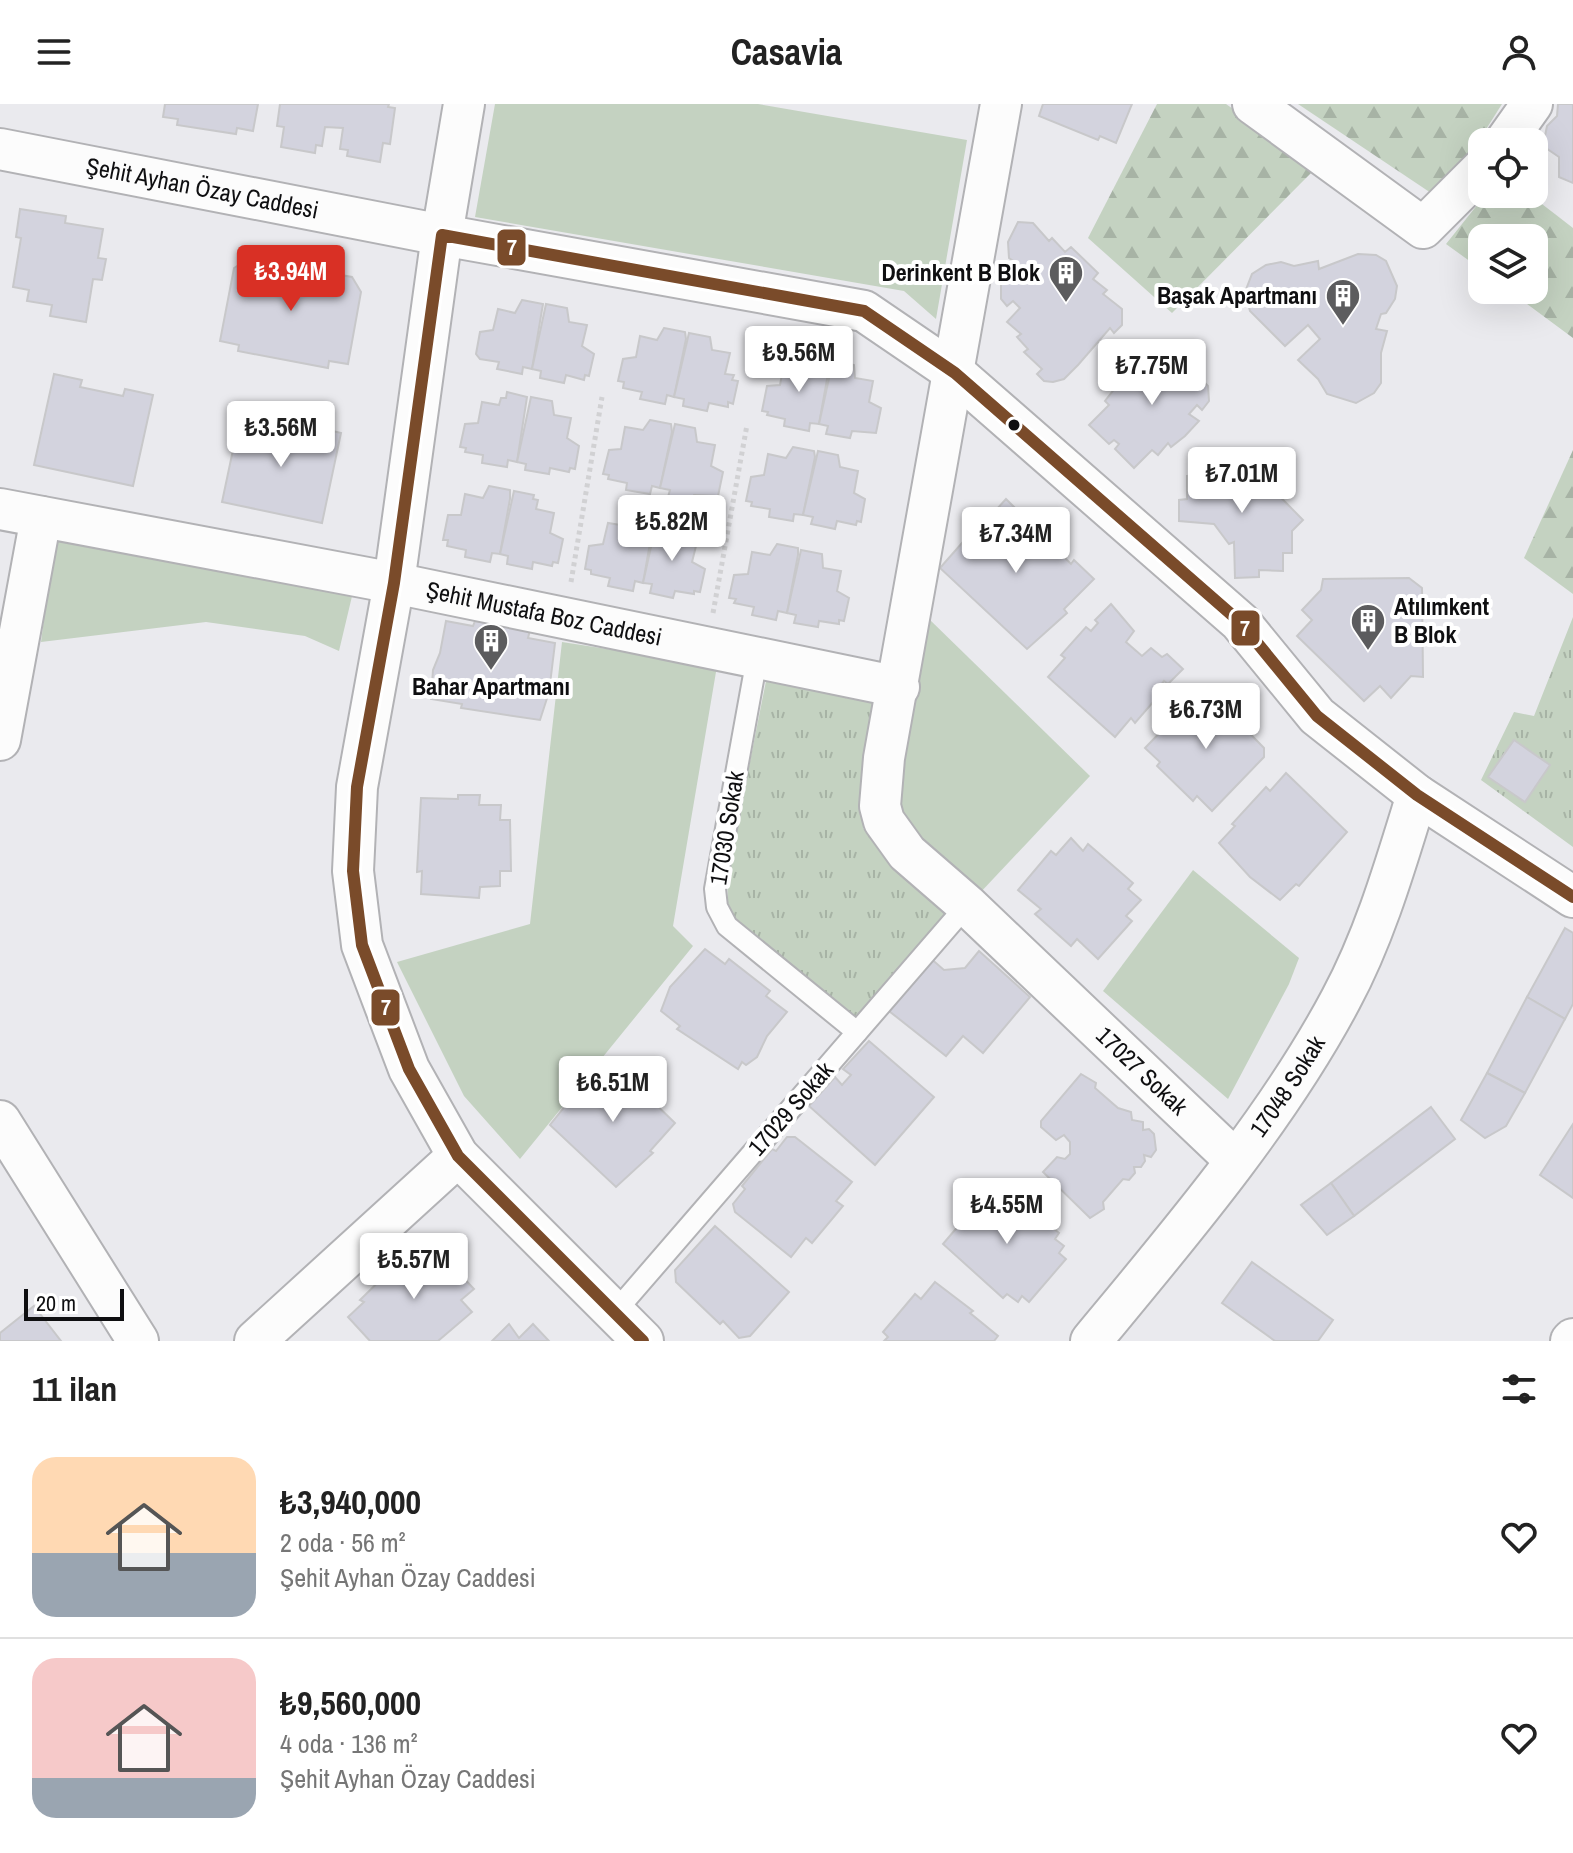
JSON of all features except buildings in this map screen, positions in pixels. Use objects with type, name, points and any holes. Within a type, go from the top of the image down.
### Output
[{"type":"street","points":[[464,104],[442,235],[394,583],[357,787],[353,871],[362,945],[381,1002],[409,1069],[458,1156],[643,1341]]},
{"type":"street","name":"17027 Sokak","points":[[1001,104],[880,786],[884,821],[907,853],[967,905],[1234,1159]]},
{"type":"street","points":[[1253,104],[1423,228],[1468,183]]},
{"type":"street","points":[[1515,128],[1532,104]]},
{"type":"street","name":"Şehit Ayhan Özay Caddesi","points":[[0,149],[442,235],[864,311],[955,373],[1240,622],[1317,716],[1417,795],[1573,897]]},
{"type":"street","name":"Şehit Mustafa Boz Caddesi","points":[[0,509],[394,583],[899,687]]},
{"type":"street","points":[[0,740],[41,517]]},
{"type":"street","name":"17048 Sokak","points":[[1097,1339],[1297,1076],[1342,997],[1394,867],[1417,795]]},
{"type":"street","points":[[0,1121],[138,1341]]},
{"type":"street","points":[[255,1341],[458,1156]]},
{"type":"lane","name":"17030 Sokak","points":[[757,658],[718,869],[717,907],[727,926],[857,1032]]},
{"type":"lane","name":"17029 Sokak","points":[[615,1312],[967,905]]},
{"type":"path","points":[[570,588],[602,397]]},
{"type":"path","points":[[713,614],[747,425]]},
{"type":"green space","points":[[495,104],[758,104],[967,140],[936,319],[904,291],[475,217]]},
{"type":"green space","points":[[1157,104],[1226,104],[1316,168],[1172,313],[1088,238]]},
{"type":"green space","points":[[1298,104],[1502,104],[1487,128],[1468,128],[1468,158],[1431,193]]},
{"type":"green space","points":[[1475,208],[1547,208],[1573,228],[1573,338],[1527,304],[1548,304],[1548,224],[1468,224],[1468,260],[1446,244]]},
{"type":"green space","points":[[1573,450],[1573,594],[1524,558]]},
{"type":"green space","points":[[55,533],[353,592],[339,651],[305,636],[206,622],[41,642]]},
{"type":"green space","points":[[1573,617],[1573,847],[1481,780],[1514,712],[1534,716]]},
{"type":"green space","points":[[928,618],[1090,776],[978,895],[919,840],[904,817],[895,786]]},
{"type":"green space","points":[[562,642],[717,666],[673,926],[693,946],[520,1159],[464,1096],[397,962],[530,924]]},
{"type":"green space","points":[[768,671],[878,699],[863,828],[951,914],[856,1018],[737,922],[728,903],[727,877]]},
{"type":"green space","points":[[1193,870],[1299,958],[1289,984],[1228,1099],[1103,991]]},
{"type":"transit line","name":"7","points":[[643,1341],[458,1156],[409,1069],[362,945],[353,871],[357,787],[394,583],[442,235],[864,311],[955,373],[1240,622],[1317,716],[1417,795],[1573,897]]},
{"type":"place","name":"Derinkent B Blok","points":[[1066,304]]},
{"type":"place","name":"Başak Apartmanı","points":[[1343,327]]},
{"type":"place","name":"Atılımkent B Blok","points":[[1368,652]]},
{"type":"place","name":"Bahar Apartmanı","points":[[491,672]]}]
